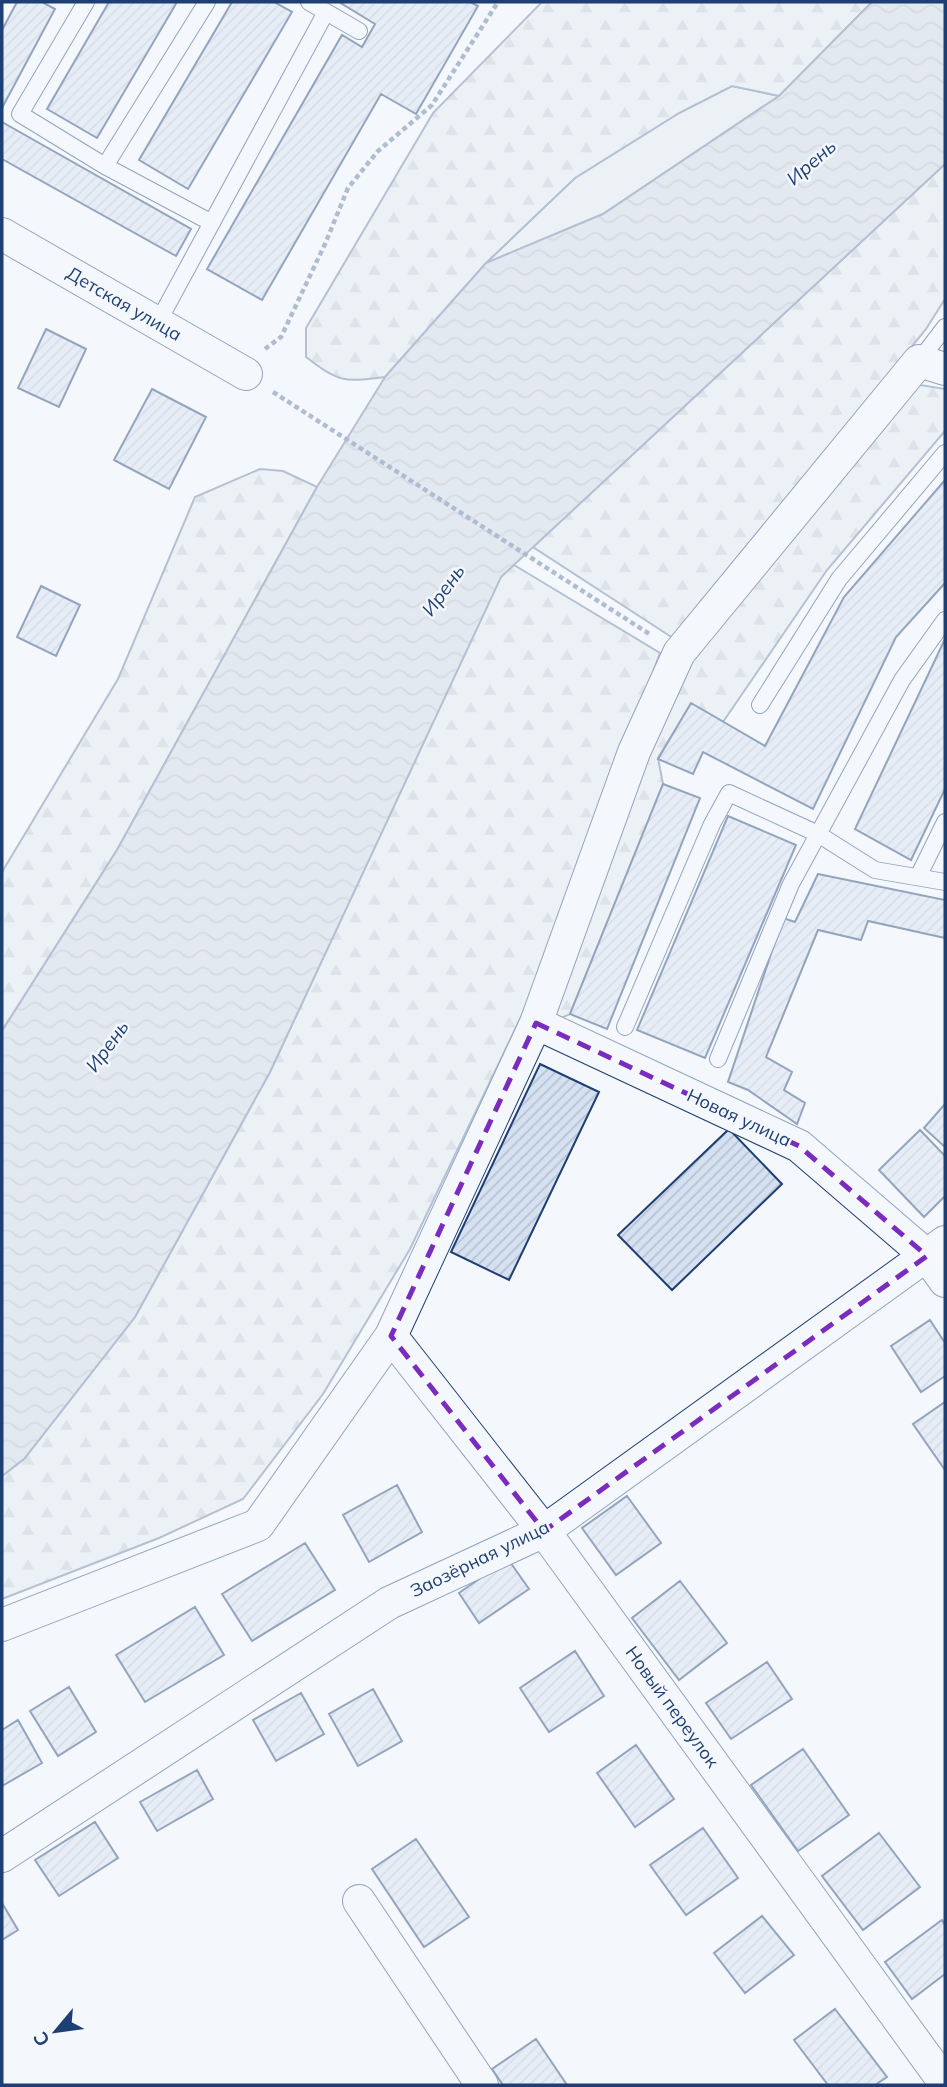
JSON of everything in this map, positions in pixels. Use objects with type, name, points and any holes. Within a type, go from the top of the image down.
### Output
[{"type":"street","name":"Детская улица","points":[[2,234],[240,372]]},
{"type":"street","points":[[2,1625],[258,1525],[391,1336],[536,1023],[634,751],[679,653],[932,365]]},
{"type":"street","name":"Новая улица","points":[[536,1023],[799,1146],[939,1260]]},
{"type":"street","name":"Заозёрная улица","points":[[2,1856],[389,1603],[544,1531],[939,1260]]},
{"type":"street","name":"Новый переулок","points":[[391,1336],[544,1531],[945,2083]]},
{"type":"street","points":[[359,1901],[482,2085]]},
{"type":"lane","points":[[86,2],[20,114],[106,166],[212,223]]},
{"type":"lane","points":[[106,166],[207,2]]},
{"type":"lane","points":[[309,2],[359,31]]},
{"type":"lane","points":[[157,324],[326,12]]},
{"type":"lane","points":[[932,365],[945,327]]},
{"type":"lane","points":[[760,705],[839,579],[945,453]]},
{"type":"lane","points":[[718,1059],[791,884],[902,680],[945,620]]},
{"type":"lane","points":[[625,1027],[712,824],[729,793],[818,834],[875,870],[945,882]]},
{"type":"lane","points":[[918,877],[945,822]]},
{"type":"path","points":[[498,2],[432,105],[378,151],[348,188],[281,338],[240,372],[679,653]]},
{"type":"highlighted area","points":[[536,1023],[799,1146],[927,1256],[544,1531],[391,1336]]},
{"type":"green space","points":[[542,2],[872,2],[779,96],[732,86],[679,113],[575,178],[486,263],[385,377],[351,380],[327,372],[306,357],[306,328],[433,113]]},
{"type":"green space","points":[[732,86],[779,96],[603,214],[486,263],[575,178],[679,113]]},
{"type":"green space","points":[[945,164],[945,299],[926,329],[676,640],[533,547]]},
{"type":"green space","points":[[908,383],[945,389],[945,431],[827,570],[723,722],[691,704],[658,758],[663,784],[570,1014],[559,1019],[549,1013],[687,653]]},
{"type":"green space","points":[[260,469],[283,471],[317,487],[117,850],[2,1031],[2,872],[118,679],[195,497]]},
{"type":"green space","points":[[514,565],[660,653],[541,975],[410,1249],[323,1394],[243,1499],[159,1538],[2,1599],[2,1476],[24,1459],[135,1317],[270,1072],[501,576]]},
{"type":"water","name":"Ирень","points":[[872,2],[945,2],[945,164],[501,577],[270,1072],[135,1317],[24,1459],[2,1476],[2,1031],[117,850],[317,487],[385,377],[486,263],[603,214],[779,96]]},
{"type":"building","points":[[17,2],[42,2],[55,9],[2,108],[2,30]]},
{"type":"building","points":[[109,2],[177,2],[97,138],[47,109]]},
{"type":"building","points":[[232,2],[274,2],[292,12],[188,189],[139,160]]},
{"type":"building","points":[[339,2],[470,2],[478,6],[416,114],[381,94],[262,300],[207,269],[342,35],[362,47],[375,24]]},
{"type":"building","points":[[2,122],[191,229],[176,256],[2,159]]},
{"type":"building","points":[[46,329],[86,349],[59,407],[18,388]]},
{"type":"building","points":[[152,389],[206,417],[169,489],[114,460]]},
{"type":"building","points":[[945,480],[945,583],[896,637],[813,809],[703,752],[693,774],[658,759],[691,703],[765,746],[844,597]]},
{"type":"building","points":[[41,586],[80,605],[56,656],[17,637]]},
{"type":"building","points":[[945,639],[945,789],[911,860],[855,829]]},
{"type":"building","points":[[663,784],[700,798],[607,1029],[570,1014]]},
{"type":"building","points":[[728,816],[796,845],[705,1058],[637,1030]]},
{"type":"building","points":[[818,874],[945,900],[945,938],[868,921],[861,940],[818,930],[766,1057],[792,1072],[784,1090],[805,1103],[797,1124],[748,1090],[728,1082],[783,918],[795,922]]},
{"type":"building","points":[[540,1064],[599,1092],[509,1280],[451,1252]]},
{"type":"building","points":[[945,1104],[945,1147],[924,1128]]},
{"type":"building","points":[[729,1129],[782,1184],[672,1290],[618,1235]]},
{"type":"building","points":[[920,1130],[945,1156],[945,1196],[924,1217],[879,1170]]},
{"type":"building","points":[[930,1320],[945,1343],[945,1376],[921,1392],[891,1346]]},
{"type":"building","points":[[945,1402],[945,1470],[913,1424]]},
{"type":"building","points":[[397,1485],[422,1532],[369,1562],[343,1515]]},
{"type":"building","points":[[627,1496],[661,1543],[616,1575],[582,1528]]},
{"type":"building","points":[[305,1543],[335,1590],[252,1641],[222,1594]]},
{"type":"building","points":[[508,1559],[529,1589],[479,1623],[459,1593]]},
{"type":"building","points":[[680,1581],[727,1643],[679,1680],[632,1618]]},
{"type":"building","points":[[195,1607],[224,1655],[145,1702],[116,1655]]},
{"type":"building","points":[[575,1651],[604,1696],[549,1732],[520,1688]]},
{"type":"building","points":[[767,1662],[792,1699],[731,1739],[706,1703]]},
{"type":"building","points":[[69,1687],[96,1732],[58,1756],[30,1711]]},
{"type":"building","points":[[373,1689],[402,1741],[358,1766],[329,1714]]},
{"type":"building","points":[[301,1693],[324,1734],[276,1761],[253,1720]]},
{"type":"building","points":[[18,1720],[42,1763],[2,1786],[2,1730]]},
{"type":"building","points":[[636,1745],[674,1799],[635,1827],[597,1773]]},
{"type":"building","points":[[803,1749],[849,1815],[798,1851],[751,1785]]},
{"type":"building","points":[[197,1770],[213,1799],[157,1831],[140,1802]]},
{"type":"building","points":[[95,1822],[118,1858],[59,1896],[35,1860]]},
{"type":"building","points":[[703,1828],[738,1878],[686,1915],[650,1865]]},
{"type":"building","points":[[879,1833],[920,1887],[863,1930],[822,1876]]},
{"type":"building","points":[[416,1839],[469,1917],[424,1947],[372,1869]]},
{"type":"building","points":[[2,1903],[18,1930],[2,1940]]},
{"type":"building","points":[[762,1916],[794,1955],[745,1993],[714,1953]]},
{"type":"building","points":[[942,1920],[945,1925],[945,1974],[912,1999],[885,1962]]},
{"type":"building","points":[[835,2009],[887,2077],[875,2085],[828,2085],[794,2040]]},
{"type":"building","points":[[536,2039],[567,2085],[503,2085],[492,2069]]}]
